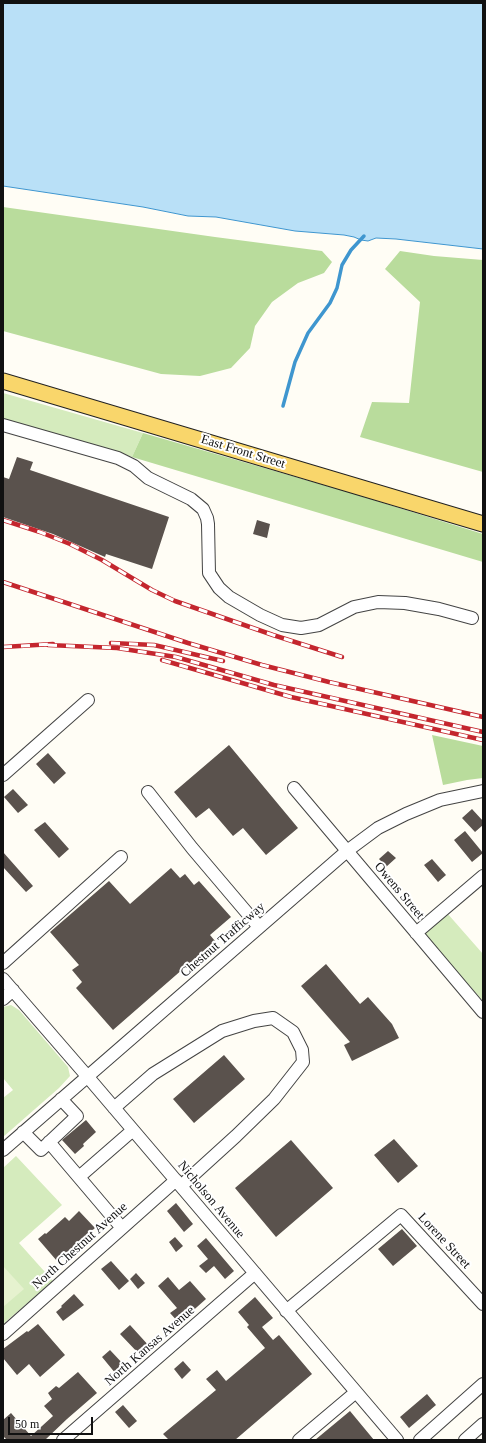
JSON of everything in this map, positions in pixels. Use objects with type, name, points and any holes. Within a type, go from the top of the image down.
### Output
[{"type":"main road","name":"East Front Street","points":[[3,381],[483,524]]},
{"type":"street","points":[[3,425],[118,458],[134,466],[148,478],[191,499],[202,509],[207,518],[209,573],[219,588],[229,597],[260,615],[282,625],[301,628],[319,625],[354,607],[378,602],[405,603],[439,609],[472,618]]},
{"type":"street","points":[[3,775],[88,700]]},
{"type":"street","name":"Owens Street","points":[[294,788],[483,1012]]},
{"type":"street","name":"Chestnut Trafficway","points":[[3,1150],[347,851],[378,828],[406,814],[440,800],[483,790]]},
{"type":"street","points":[[148,792],[192,848],[259,927]]},
{"type":"street","points":[[3,963],[121,857]]},
{"type":"street","points":[[416,933],[483,876]]},
{"type":"street","name":"Nicholson Avenue","points":[[3,979],[397,1440]]},
{"type":"street","points":[[3,999],[13,990]]},
{"type":"street","name":"North Chestnut Avenue","points":[[3,1334],[122,1228],[236,1136],[274,1099],[303,1062],[302,1050],[293,1032],[273,1018],[254,1021],[222,1031],[153,1074],[114,1108]]},
{"type":"street","points":[[23,1132],[41,1150],[77,1116],[61,1099]]},
{"type":"street","points":[[79,1177],[133,1130]]},
{"type":"street","points":[[49,1142],[122,1228]]},
{"type":"street","name":"Lorene Street","points":[[286,1311],[401,1215],[483,1304]]},
{"type":"street","name":"North Kansas Avenue","points":[[63,1440],[255,1274]]},
{"type":"street","points":[[420,1440],[483,1384]]},
{"type":"street","points":[[299,1440],[356,1392]]},
{"type":"street","points":[[465,1440],[483,1424]]},
{"type":"green space","points":[[3,207],[322,251],[332,262],[324,273],[298,283],[272,302],[255,326],[250,348],[231,368],[200,376],[161,374],[3,331]]},
{"type":"green space","points":[[400,251],[434,256],[483,260],[483,472],[360,437],[372,402],[409,403],[420,302],[385,269]]},
{"type":"green space","points":[[3,393],[143,433],[132,457],[3,419]]},
{"type":"green space","points":[[143,433],[351,493],[483,534],[483,562],[132,457]]},
{"type":"green space","points":[[432,735],[483,746],[483,778],[443,785]]},
{"type":"green space","points":[[447,913],[483,954],[483,1001],[423,934]]},
{"type":"green space","points":[[11,1005],[19,1010],[68,1067],[70,1076],[59,1088],[3,1137],[3,1098],[13,1090],[3,1078],[3,1007]]},
{"type":"green space","points":[[16,1156],[62,1205],[19,1243],[53,1281],[3,1324],[3,1168]]},
{"type":"green space","points":[[3,1266],[24,1289],[3,1307]]},
{"type":"water","points":[[3,3],[483,3],[483,249],[396,239],[376,238],[368,241],[344,235],[295,231],[216,217],[188,216],[143,207],[3,186]]},
{"type":"building","points":[[17,457],[33,462],[30,470],[169,517],[152,569],[106,554],[105,557],[53,534],[3,517],[3,477],[9,479]]},
{"type":"building","points":[[257,520],[270,524],[267,538],[253,534]]},
{"type":"building","points":[[229,745],[298,828],[266,855],[243,828],[233,836],[209,808],[196,818],[174,792]]},
{"type":"building","points":[[48,753],[66,773],[54,784],[36,764]]},
{"type":"building","points":[[13,789],[28,805],[18,813],[4,797]]},
{"type":"building","points":[[472,809],[483,821],[483,825],[475,832],[462,818]]},
{"type":"building","points":[[45,822],[69,849],[59,858],[34,830]]},
{"type":"building","points":[[465,831],[483,853],[472,862],[454,840]]},
{"type":"building","points":[[388,851],[396,858],[386,867],[379,859]]},
{"type":"building","points":[[3,852],[33,886],[26,892],[3,867]]},
{"type":"building","points":[[432,859],[446,875],[438,882],[424,865]]},
{"type":"building","points":[[171,868],[180,878],[185,874],[194,885],[199,881],[231,917],[210,935],[215,941],[113,1030],[76,988],[82,982],[72,970],[79,965],[50,932],[109,881],[130,904]]},
{"type":"building","points":[[326,964],[360,1004],[368,997],[392,1024],[399,1038],[352,1061],[344,1045],[350,1042],[301,986]]},
{"type":"building","points":[[224,1055],[245,1079],[194,1123],[173,1099]]},
{"type":"building","points":[[86,1120],[96,1132],[75,1154],[62,1140]]},
{"type":"building","points":[[394,1139],[418,1166],[398,1183],[374,1155]]},
{"type":"building","points":[[291,1140],[333,1188],[276,1237],[235,1188]]},
{"type":"building","points":[[176,1203],[193,1224],[184,1232],[167,1211]]},
{"type":"building","points":[[79,1211],[95,1228],[57,1261],[38,1239],[65,1217],[69,1221]]},
{"type":"building","points":[[402,1229],[417,1246],[393,1266],[378,1249]]},
{"type":"building","points":[[175,1237],[183,1246],[176,1252],[169,1242]]},
{"type":"building","points":[[206,1238],[234,1271],[225,1279],[214,1266],[206,1273],[199,1266],[208,1259],[197,1246]]},
{"type":"building","points":[[111,1261],[129,1281],[119,1290],[101,1269]]},
{"type":"building","points":[[136,1273],[145,1283],[138,1289],[130,1279]]},
{"type":"building","points":[[168,1277],[179,1290],[190,1281],[206,1299],[179,1323],[170,1313],[177,1308],[158,1286]]},
{"type":"building","points":[[74,1294],[84,1305],[63,1321],[56,1312]]},
{"type":"building","points":[[255,1297],[273,1318],[262,1327],[273,1340],[279,1335],[312,1374],[235,1440],[169,1440],[163,1434],[216,1390],[206,1379],[217,1370],[226,1381],[265,1348],[247,1327],[249,1325],[238,1312]]},
{"type":"building","points":[[38,1324],[65,1355],[40,1377],[29,1364],[17,1375],[3,1358],[3,1349]]},
{"type":"building","points":[[130,1325],[150,1347],[140,1355],[120,1334]]},
{"type":"building","points":[[110,1350],[125,1366],[116,1374],[102,1357]]},
{"type":"building","points":[[183,1361],[191,1370],[182,1379],[174,1369]]},
{"type":"building","points":[[78,1372],[97,1393],[45,1440],[7,1440],[3,1436],[3,1420],[11,1413],[31,1436],[53,1416],[44,1406],[52,1399],[48,1393],[56,1386],[59,1388]]},
{"type":"building","points":[[427,1394],[436,1405],[409,1428],[400,1417]]},
{"type":"building","points":[[123,1405],[137,1421],[129,1428],[115,1412]]},
{"type":"building","points":[[350,1411],[374,1440],[315,1440]]},
{"type":"waterway","points":[[283,406],[295,362],[308,333],[330,303],[337,288],[342,265],[351,250],[364,236]]},
{"type":"railway","points":[[3,520],[70,544],[102,560],[152,590],[175,601],[342,657]]},
{"type":"railway","points":[[3,582],[188,643],[262,665],[329,682],[483,717]]},
{"type":"railway","points":[[111,643],[154,645],[223,661]]},
{"type":"railway","points":[[3,647],[53,644]]},
{"type":"railway","points":[[48,645],[117,648],[176,657],[274,685],[483,732]]},
{"type":"railway","points":[[162,660],[291,697],[483,740]]}]
